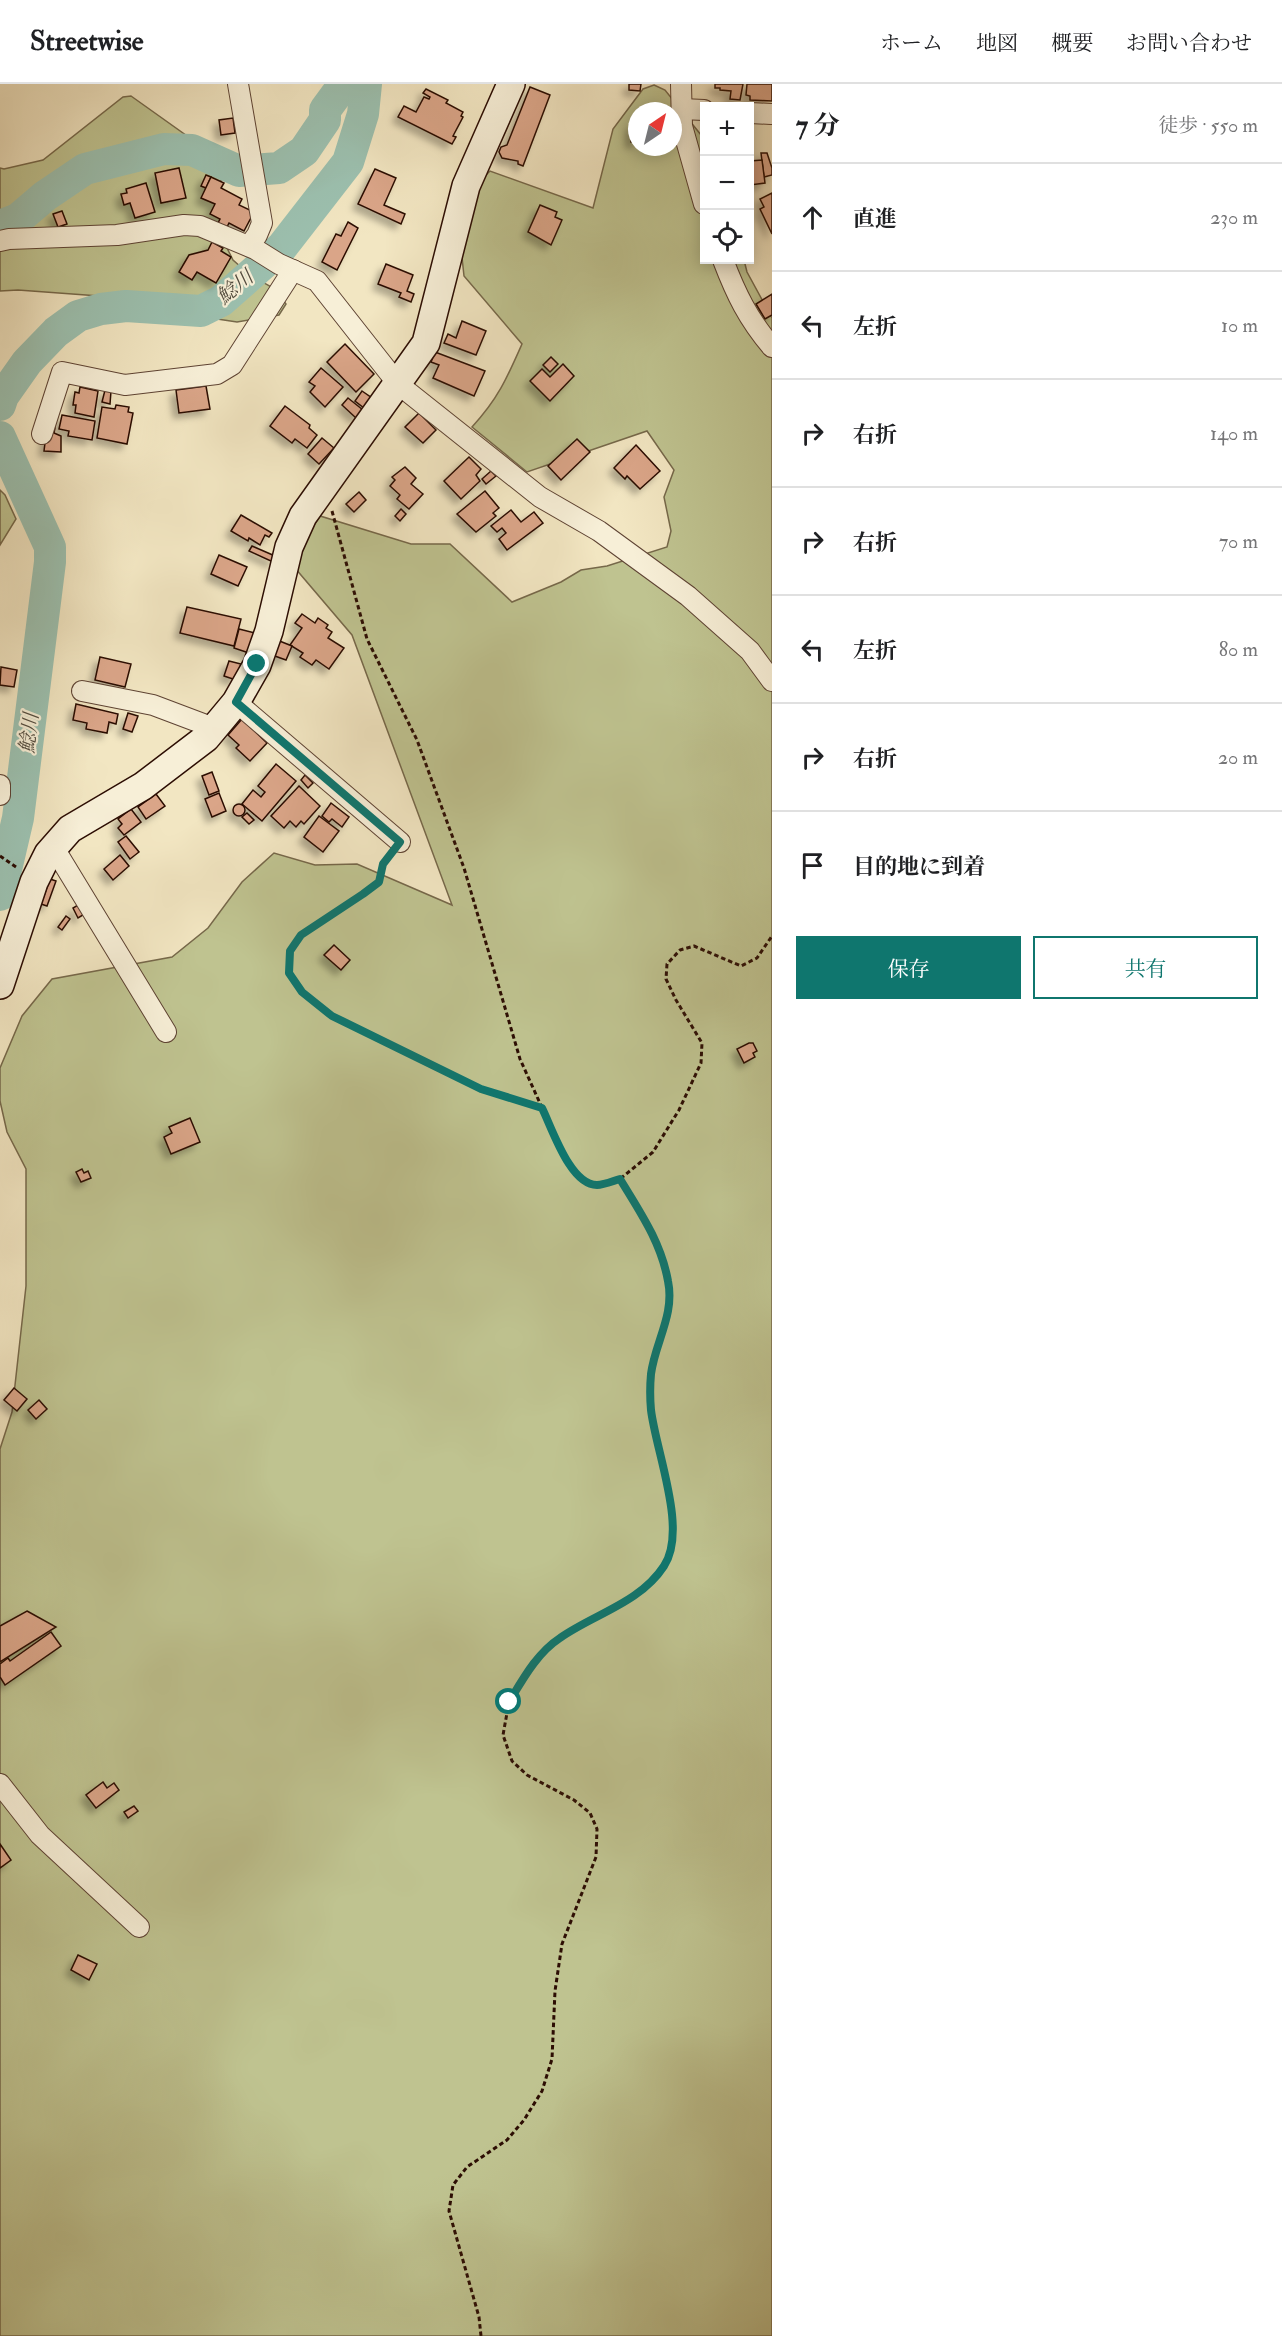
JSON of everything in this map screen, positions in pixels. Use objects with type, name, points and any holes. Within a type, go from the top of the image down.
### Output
[{"type":"street","points":[[238,84],[262,223],[252,247]]},
{"type":"street","points":[[0,985],[34,882],[54,848],[70,829],[143,786],[206,738],[236,702],[257,664],[269,631],[289,547],[303,516],[324,483],[399,384],[426,343],[466,186],[511,84]]},
{"type":"street","points":[[681,84],[682,102]]},
{"type":"street","points":[[682,109],[700,110]]},
{"type":"street","points":[[754,113],[772,114],[772,130]]},
{"type":"street","points":[[682,126],[700,187]]},
{"type":"street","points":[[0,241],[9,238],[117,236],[184,225],[200,226],[252,247],[286,267],[317,281],[399,384],[540,497],[598,531],[688,596],[750,651],[772,681]]},
{"type":"street","points":[[724,264],[735,292],[753,324],[772,347]]},
{"type":"street","points":[[42,434],[62,372],[125,385],[217,374],[232,364],[286,267]]},
{"type":"street","points":[[82,691],[153,705],[214,728]]},
{"type":"street","points":[[236,702],[400,842]]},
{"type":"street","points":[[0,785],[0,795]]},
{"type":"street","points":[[54,848],[165,1032]]},
{"type":"street","points":[[0,1784],[40,1834],[138,1927]]},
{"type":"path","points":[[324,483],[367,639],[421,750],[464,868],[520,1059],[567,1163],[582,1179],[596,1185],[620,1179],[652,1152],[679,1110],[701,1063],[702,1043],[666,979],[667,964],[680,950],[694,946],[741,966],[757,958],[772,936]]},
{"type":"path","points":[[400,842],[383,864],[379,882],[301,935],[290,951],[289,973],[302,992],[332,1016],[481,1089],[542,1108]]},
{"type":"path","points":[[0,856],[18,868]]},
{"type":"path","points":[[481,2336],[478,2317],[449,2211],[453,2185],[467,2167],[507,2140],[524,2120],[542,2091],[552,2059],[555,1991],[561,1944],[596,1857],[597,1829],[590,1813],[574,1800],[527,1775],[512,1761],[503,1735],[509,1702],[530,1667],[558,1638],[639,1593],[664,1566],[672,1548],[672,1512],[651,1401],[651,1373],[668,1316],[669,1282],[655,1237],[620,1179]]},
{"type":"green space","points":[[654,85],[665,90],[675,102],[633,102],[643,89]]},
{"type":"green space","points":[[131,96],[211,153],[221,176],[222,238],[233,260],[250,275],[275,289],[286,304],[279,315],[237,322],[164,311],[140,299],[18,290],[0,291],[0,168],[43,160],[123,97]]},
{"type":"green space","points":[[628,109],[628,156],[682,156],[682,111],[700,134],[700,264],[745,264],[772,318],[772,2336],[0,2336],[0,1449],[12,1412],[26,1286],[26,1169],[7,1132],[0,1101],[0,1068],[22,1016],[52,979],[172,957],[208,928],[242,882],[274,853],[315,865],[357,864],[452,905],[352,635],[295,568],[304,540],[320,516],[411,544],[450,544],[512,602],[561,582],[581,570],[607,566],[667,547],[671,531],[664,497],[674,470],[647,431],[527,472],[472,427],[501,388],[522,344],[464,276],[461,248],[476,185],[490,171],[593,208],[613,129]]},
{"type":"green space","points":[[0,490],[5,495],[16,519],[0,545]]},
{"type":"building","points":[[629,84],[641,84],[640,91],[629,90]]},
{"type":"building","points":[[715,84],[743,84],[740,100],[730,99],[731,91],[715,88]]},
{"type":"building","points":[[747,84],[772,84],[772,101],[750,100],[750,96],[746,95]]},
{"type":"building","points":[[530,87],[550,95],[523,166],[518,164],[518,161],[502,158],[499,152],[501,147],[507,145]]},
{"type":"building","points":[[426,89],[448,100],[446,103],[463,112],[452,144],[398,117],[404,106],[416,112],[424,97],[429,99],[430,97],[423,93]]},
{"type":"building","points":[[233,118],[235,133],[221,135],[219,120]]},
{"type":"building","points":[[761,153],[767,153],[772,175],[764,177]]},
{"type":"building","points":[[762,160],[765,183],[754,184],[754,161]]},
{"type":"building","points":[[179,168],[186,198],[161,203],[155,173]]},
{"type":"building","points":[[375,169],[396,178],[384,205],[405,214],[401,224],[358,204]]},
{"type":"building","points":[[206,175],[211,177],[206,188],[201,186]]},
{"type":"building","points":[[211,177],[224,183],[221,188],[242,199],[239,205],[254,212],[244,231],[229,223],[227,227],[218,223],[220,219],[210,214],[215,204],[201,198]]},
{"type":"building","points":[[146,183],[155,212],[135,218],[130,203],[124,205],[121,194],[127,193],[126,189]]},
{"type":"building","points":[[772,193],[772,234],[760,209],[764,207],[760,199]]},
{"type":"building","points":[[540,205],[557,212],[555,217],[562,220],[551,245],[528,232]]},
{"type":"building","points":[[62,211],[67,224],[58,227],[53,214]]},
{"type":"building","points":[[348,222],[358,228],[337,270],[322,262],[336,234],[341,236]]},
{"type":"building","points":[[212,242],[223,248],[221,251],[231,257],[216,283],[197,272],[192,280],[179,272],[189,255],[208,250]]},
{"type":"building","points":[[386,264],[413,275],[407,291],[414,294],[411,302],[399,297],[401,293],[378,284]]},
{"type":"building","points":[[772,294],[772,315],[765,319],[756,304]]},
{"type":"building","points":[[462,321],[486,331],[476,355],[444,343],[448,334],[456,338]]},
{"type":"building","points":[[345,344],[374,374],[356,392],[327,362]]},
{"type":"building","points":[[435,352],[485,371],[474,396],[433,378],[439,365],[431,362]]},
{"type":"building","points":[[551,357],[558,364],[550,372],[543,365]]},
{"type":"building","points":[[563,364],[574,376],[550,401],[530,381],[542,369],[550,377]]},
{"type":"building","points":[[321,368],[343,387],[325,407],[310,392],[315,386],[309,382]]},
{"type":"building","points":[[206,386],[210,409],[179,413],[176,390]]},
{"type":"building","points":[[80,387],[98,391],[94,417],[75,413],[76,405],[73,405],[75,392],[79,393]]},
{"type":"building","points":[[105,390],[111,391],[110,404],[102,402]]},
{"type":"building","points":[[362,391],[372,398],[364,408],[355,401]]},
{"type":"building","points":[[348,398],[363,410],[356,418],[342,405]]},
{"type":"building","points":[[116,405],[129,407],[128,412],[133,413],[127,444],[97,438],[102,407],[115,409]]},
{"type":"building","points":[[285,406],[310,425],[309,428],[317,435],[307,448],[295,439],[292,443],[270,426]]},
{"type":"building","points":[[419,413],[436,430],[423,443],[405,427]]},
{"type":"building","points":[[62,415],[95,421],[92,440],[68,436],[69,431],[59,429]]},
{"type":"building","points":[[47,427],[55,428],[54,433],[61,436],[61,452],[44,451]]},
{"type":"building","points":[[322,438],[334,448],[319,464],[308,454]]},
{"type":"building","points":[[577,439],[590,452],[561,480],[548,466]]},
{"type":"building","points":[[636,445],[660,471],[640,489],[627,476],[625,479],[614,468]]},
{"type":"building","points":[[469,457],[481,469],[476,475],[480,481],[461,499],[444,481]]},
{"type":"building","points":[[405,467],[416,478],[411,484],[423,494],[409,509],[397,499],[400,495],[390,486],[395,480],[392,477]]},
{"type":"building","points":[[491,471],[496,476],[486,484],[482,479]]},
{"type":"building","points":[[485,491],[499,508],[493,513],[496,516],[476,532],[457,514]]},
{"type":"building","points":[[359,492],[366,500],[354,512],[346,504]]},
{"type":"building","points":[[401,509],[406,514],[400,521],[395,516]]},
{"type":"building","points":[[511,510],[521,522],[534,512],[543,523],[507,550],[499,539],[506,533],[502,528],[497,532],[491,526]]},
{"type":"building","points":[[241,515],[272,533],[269,537],[265,535],[260,545],[249,538],[248,541],[231,531]]},
{"type":"building","points":[[252,546],[275,556],[273,562],[249,551]]},
{"type":"building","points":[[219,555],[247,567],[238,586],[211,574]]},
{"type":"building","points":[[187,607],[241,619],[234,646],[180,633]]},
{"type":"building","points":[[302,614],[315,623],[318,618],[328,625],[326,628],[332,632],[328,638],[344,648],[329,669],[316,660],[312,665],[300,657],[303,653],[290,645],[302,628],[295,623]]},
{"type":"building","points":[[239,629],[255,633],[249,653],[234,648]]},
{"type":"building","points":[[277,640],[292,646],[286,660],[272,655]]},
{"type":"building","points":[[100,657],[131,664],[125,687],[95,680]]},
{"type":"building","points":[[229,661],[241,664],[236,680],[224,676]]},
{"type":"building","points":[[1,667],[17,670],[14,687],[0,685]]},
{"type":"building","points":[[76,704],[118,714],[116,724],[109,722],[107,733],[86,729],[87,723],[73,720]]},
{"type":"building","points":[[128,713],[138,716],[132,732],[123,729]]},
{"type":"building","points":[[242,719],[267,743],[250,761],[236,748],[239,745],[228,735]]},
{"type":"building","points":[[276,764],[296,781],[262,821],[242,804],[253,790],[261,797],[265,792],[258,786]]},
{"type":"building","points":[[212,772],[219,791],[209,795],[202,776]]},
{"type":"building","points":[[305,775],[313,783],[308,788],[301,780]]},
{"type":"building","points":[[299,786],[320,806],[304,824],[301,821],[296,827],[290,821],[284,828],[271,816]]},
{"type":"building","points":[[219,793],[226,811],[212,817],[205,799]]},
{"type":"building","points":[[156,794],[165,806],[146,819],[138,807]]},
{"type":"building","points":[[331,803],[349,817],[342,827],[332,819],[329,822],[322,816]]},
{"type":"building","points":[[241,804],[244,805],[244,815],[237,816],[234,815],[233,808],[234,805]]},
{"type":"building","points":[[131,809],[141,822],[124,835],[118,828],[122,824],[118,819]]},
{"type":"building","points":[[247,813],[254,820],[249,824],[242,817]]},
{"type":"building","points":[[319,816],[339,831],[323,852],[304,837]]},
{"type":"building","points":[[126,836],[139,852],[130,859],[118,842]]},
{"type":"building","points":[[120,855],[129,866],[113,880],[104,869]]},
{"type":"building","points":[[50,879],[56,881],[47,906],[41,904]]},
{"type":"building","points":[[78,905],[83,915],[78,918],[73,908]]},
{"type":"building","points":[[66,916],[70,919],[62,930],[58,927]]},
{"type":"building","points":[[334,945],[350,960],[341,970],[324,955]]},
{"type":"building","points":[[753,1043],[757,1051],[753,1053],[755,1057],[744,1063],[737,1049]]},
{"type":"building","points":[[190,1118],[200,1142],[171,1154],[164,1137],[172,1133],[169,1127]]},
{"type":"building","points":[[82,1169],[84,1173],[88,1171],[91,1178],[81,1182],[76,1172]]},
{"type":"building","points":[[14,1388],[27,1399],[17,1411],[4,1400]]},
{"type":"building","points":[[39,1400],[47,1409],[36,1419],[28,1410]]},
{"type":"building","points":[[27,1611],[56,1627],[0,1662],[0,1626]]},
{"type":"building","points":[[51,1632],[61,1646],[5,1685],[0,1677],[0,1664],[8,1658],[10,1661]]},
{"type":"building","points":[[103,1782],[107,1788],[114,1783],[119,1790],[96,1808],[86,1795]]},
{"type":"building","points":[[134,1806],[138,1811],[128,1818],[124,1812]]},
{"type":"building","points":[[0,1844],[11,1860],[0,1868]]},
{"type":"building","points":[[78,1955],[97,1964],[89,1980],[71,1970]]},
{"type":"waterway","points":[[0,226],[18,219],[45,196],[85,169],[164,149],[192,150],[239,171],[279,168],[304,151],[325,120],[325,110],[344,84]]},
{"type":"waterway","name":"鯰川","points":[[0,405],[3,396],[27,362],[56,332],[78,316],[101,309],[126,306],[201,311],[221,301],[282,247],[348,162],[363,114],[366,84]]},
{"type":"waterway","name":"鯰川","points":[[0,437],[50,547],[18,818],[0,895]]},
{"type":"route","points":[[257,664],[236,702],[400,842],[383,864],[379,882],[301,935],[290,951],[289,973],[302,992],[332,1016],[481,1089],[542,1108],[567,1163],[582,1179],[596,1185],[620,1179],[655,1237],[669,1282],[668,1316],[651,1373],[651,1410],[672,1512],[672,1548],[664,1566],[639,1593],[558,1638],[530,1667],[509,1702]]}]
